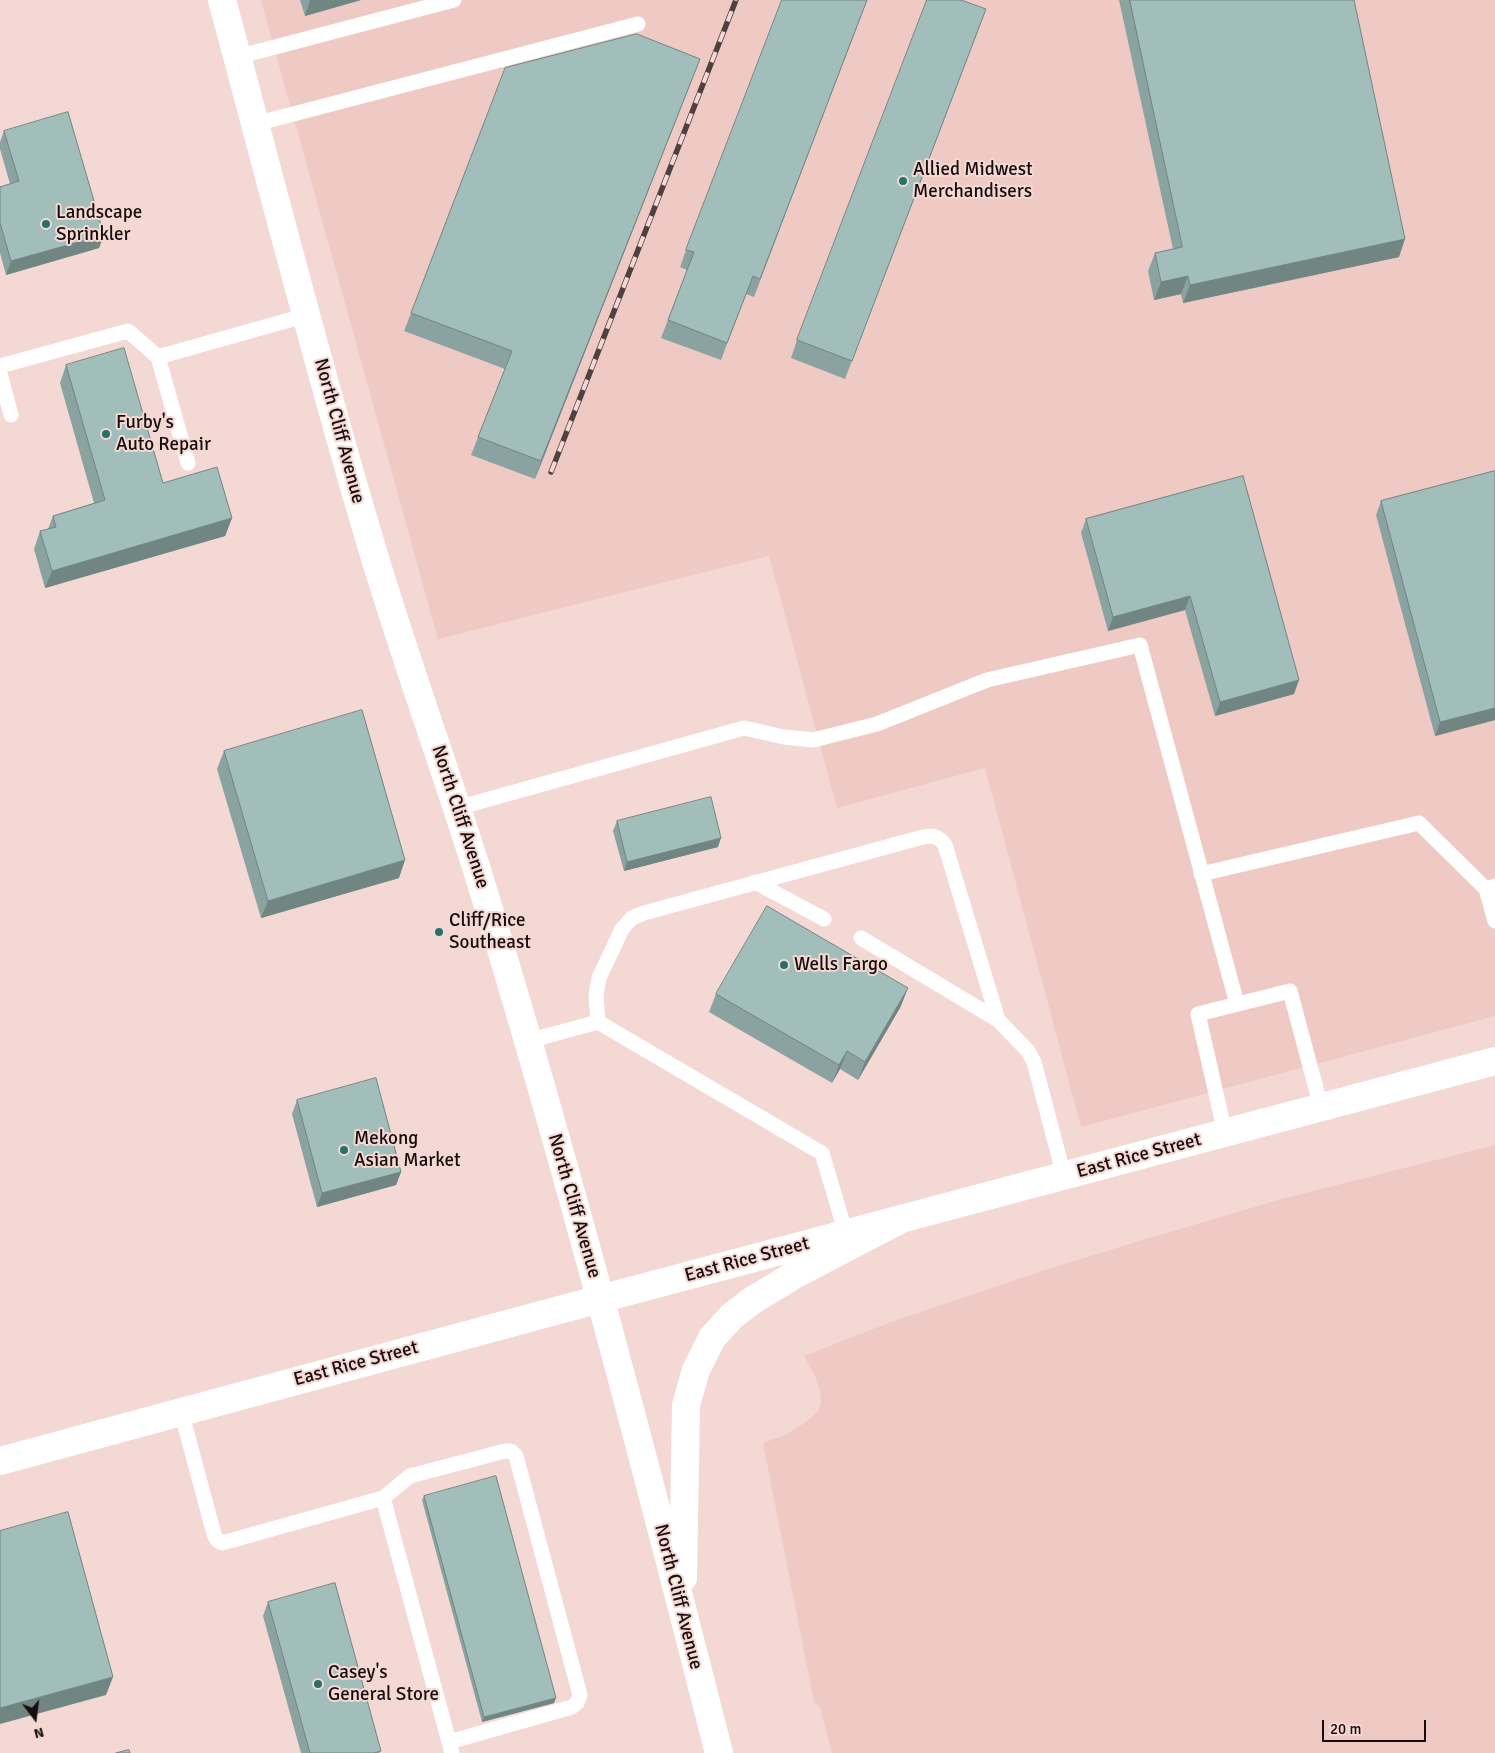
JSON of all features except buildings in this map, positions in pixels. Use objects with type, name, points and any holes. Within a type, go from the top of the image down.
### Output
[{"type":"main road","name":"North Cliff Avenue","points":[[222,0],[364,522],[457,808],[528,1041],[600,1299],[719,1753]]},
{"type":"main road","name":"East Rice Street","points":[[0,1461],[600,1299],[1495,1062]]},
{"type":"main road","points":[[682,1610],[686,1405],[696,1370],[712,1338],[732,1316],[753,1300],[796,1274],[901,1219]]},
{"type":"lane","points":[[237,57],[454,0]]},
{"type":"lane","points":[[255,124],[638,24]]},
{"type":"lane","points":[[158,357],[307,315]]},
{"type":"lane","points":[[0,366],[128,331],[158,357],[188,463]]},
{"type":"lane","points":[[0,374],[11,415]]},
{"type":"lane","points":[[457,808],[744,728],[784,737],[813,740],[877,724],[986,680],[1140,645],[1238,1004]]},
{"type":"lane","points":[[1201,874],[1419,823],[1491,888],[1495,921]]},
{"type":"lane","points":[[598,1022],[596,995],[599,978],[622,929],[632,918],[755,882],[931,835],[940,838],[946,844],[998,1020]]},
{"type":"lane","points":[[755,882],[824,919]]},
{"type":"lane","points":[[861,938],[998,1020],[1028,1051],[1034,1062],[1064,1176]]},
{"type":"lane","points":[[1226,1133],[1198,1014],[1290,991],[1321,1108]]},
{"type":"lane","points":[[528,1041],[598,1022],[822,1153],[846,1234]]},
{"type":"lane","points":[[181,1411],[214,1534],[217,1540],[222,1543],[384,1498],[410,1476],[505,1450],[511,1451],[516,1456],[580,1695],[578,1703],[572,1707],[451,1747],[384,1498]]},
{"type":"shaded area","name":"Allied Midwest Merchandisers","points":[[261,0],[1495,0],[1495,1016],[1081,1127],[985,768],[837,808],[769,556],[438,639]]},
{"type":"shaded area","points":[[1495,1145],[1495,1753],[832,1753],[820,1707],[814,1702],[763,1443],[787,1434],[806,1422],[819,1410],[821,1403],[820,1391],[815,1376],[804,1356],[891,1322],[1042,1271],[1149,1238],[1282,1199]]},
{"type":"railway","points":[[551,472],[736,0]]},
{"type":"place","name":"Allied Midwest Merchandisers","points":[[903,181]]},
{"type":"place","name":"Landscape Sprinkler","points":[[46,224]]},
{"type":"place","name":"Furby's Auto Repair","points":[[106,434]]},
{"type":"place","name":"Cliff/Rice Southeast","points":[[439,932]]},
{"type":"place","name":"Wells Fargo","points":[[784,965]]},
{"type":"place","name":"Mekong Asian Market","points":[[344,1150]]},
{"type":"place","name":"Casey's General Store","points":[[318,1684]]}]
